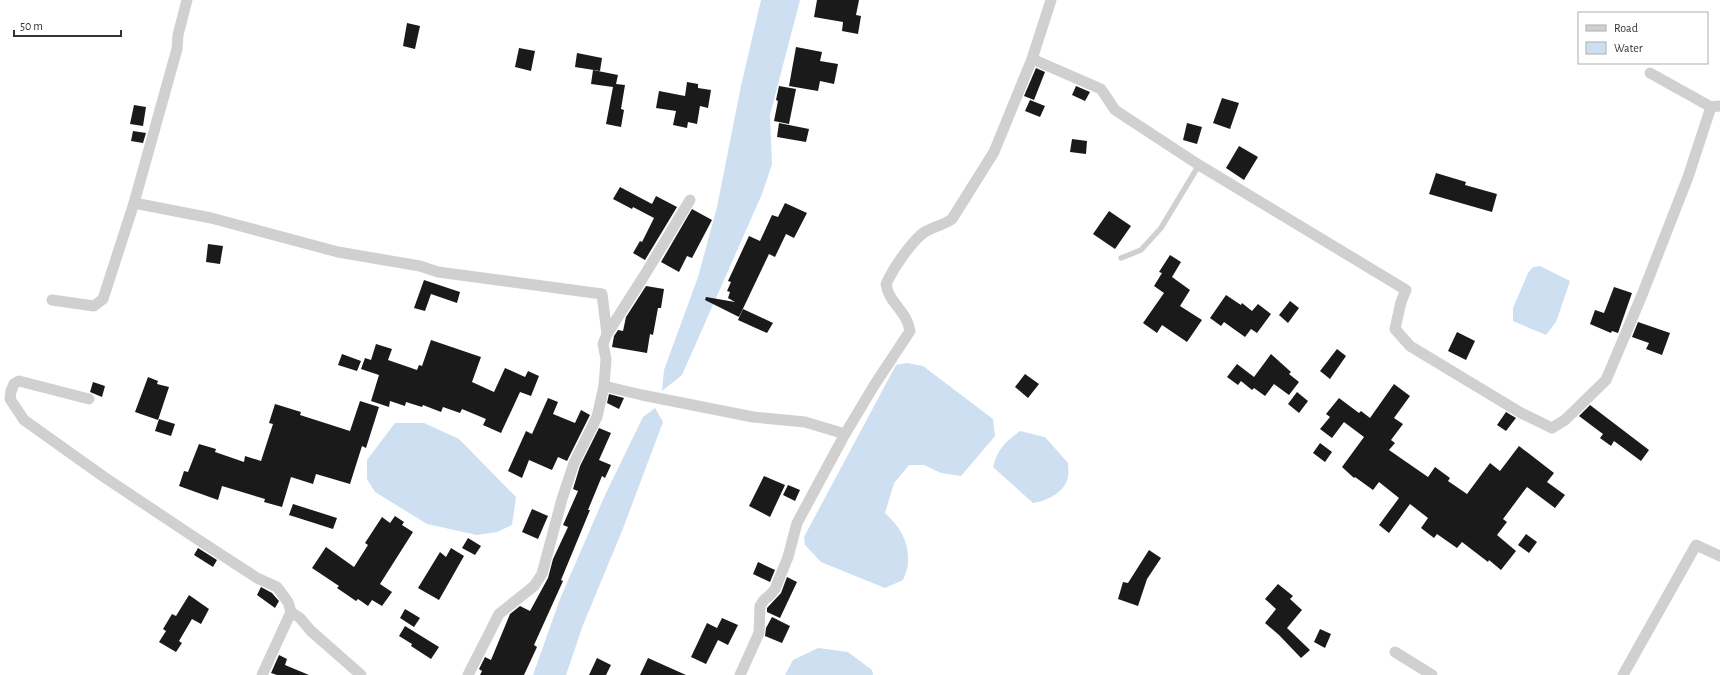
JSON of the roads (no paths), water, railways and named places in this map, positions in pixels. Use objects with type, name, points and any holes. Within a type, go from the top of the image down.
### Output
[{"type":"street","points":[[52,300],[94,306],[103,299],[134,203],[178,49],[178,35],[187,0]]},
{"type":"street","points":[[740,675],[759,633],[760,606],[764,600],[770,596],[775,588],[788,557],[797,523],[845,434],[875,384],[910,331],[908,321],[887,293],[886,284],[897,264],[922,233],[944,225],[952,219],[994,152],[1032,59],[1052,0]]},
{"type":"street","points":[[1032,59],[1101,89],[1116,110],[1199,165],[1406,290],[1400,302],[1396,329],[1410,346],[1521,413],[1552,428],[1565,420],[1606,380],[1642,294],[1716,106],[1650,73]]},
{"type":"street","points":[[468,675],[499,614],[534,586],[542,574],[562,499],[574,463],[597,417],[604,386],[606,359],[603,344],[607,334],[690,200]]},
{"type":"street","points":[[134,203],[211,218],[338,252],[420,266],[438,272],[602,294],[607,334]]},
{"type":"street","points":[[90,398],[19,381],[14,384],[10,399],[24,420],[104,477],[257,578],[277,586],[288,602],[292,612],[300,618],[311,631],[361,675]]},
{"type":"street","points":[[604,386],[753,416],[805,422],[845,434]]},
{"type":"street","points":[[1623,675],[1696,545],[1720,556]]},
{"type":"street","points":[[262,675],[292,612]]},
{"type":"street","points":[[1395,652],[1432,675]]},
{"type":"lane","points":[[1121,258],[1141,250],[1161,228],[1199,165]]},
{"type":"water","points":[[761,0],[800,0],[770,115],[772,164],[762,194],[682,375],[662,391],[664,370],[698,277],[717,207],[741,86]]},
{"type":"water","points":[[1540,266],[1570,281],[1556,322],[1546,335],[1513,321],[1513,308],[1528,273],[1533,267]]},
{"type":"water","points":[[907,363],[923,366],[993,419],[995,436],[961,476],[941,473],[924,465],[909,465],[894,483],[885,513],[899,529],[905,541],[908,554],[908,564],[903,580],[885,588],[821,562],[805,545],[804,537],[896,365]]},
{"type":"water","points":[[655,408],[663,422],[622,531],[583,625],[566,675],[533,675],[560,599],[606,493],[643,417]]},
{"type":"water","points":[[395,423],[424,423],[459,439],[516,497],[512,525],[497,532],[477,535],[427,524],[375,492],[367,479],[367,460]]},
{"type":"water","points":[[1020,431],[1045,437],[1068,463],[1068,474],[1064,487],[1050,498],[1033,503],[993,467],[997,455],[1003,446]]},
{"type":"water","points":[[818,648],[848,652],[872,670],[873,675],[785,675],[793,660]]}]
